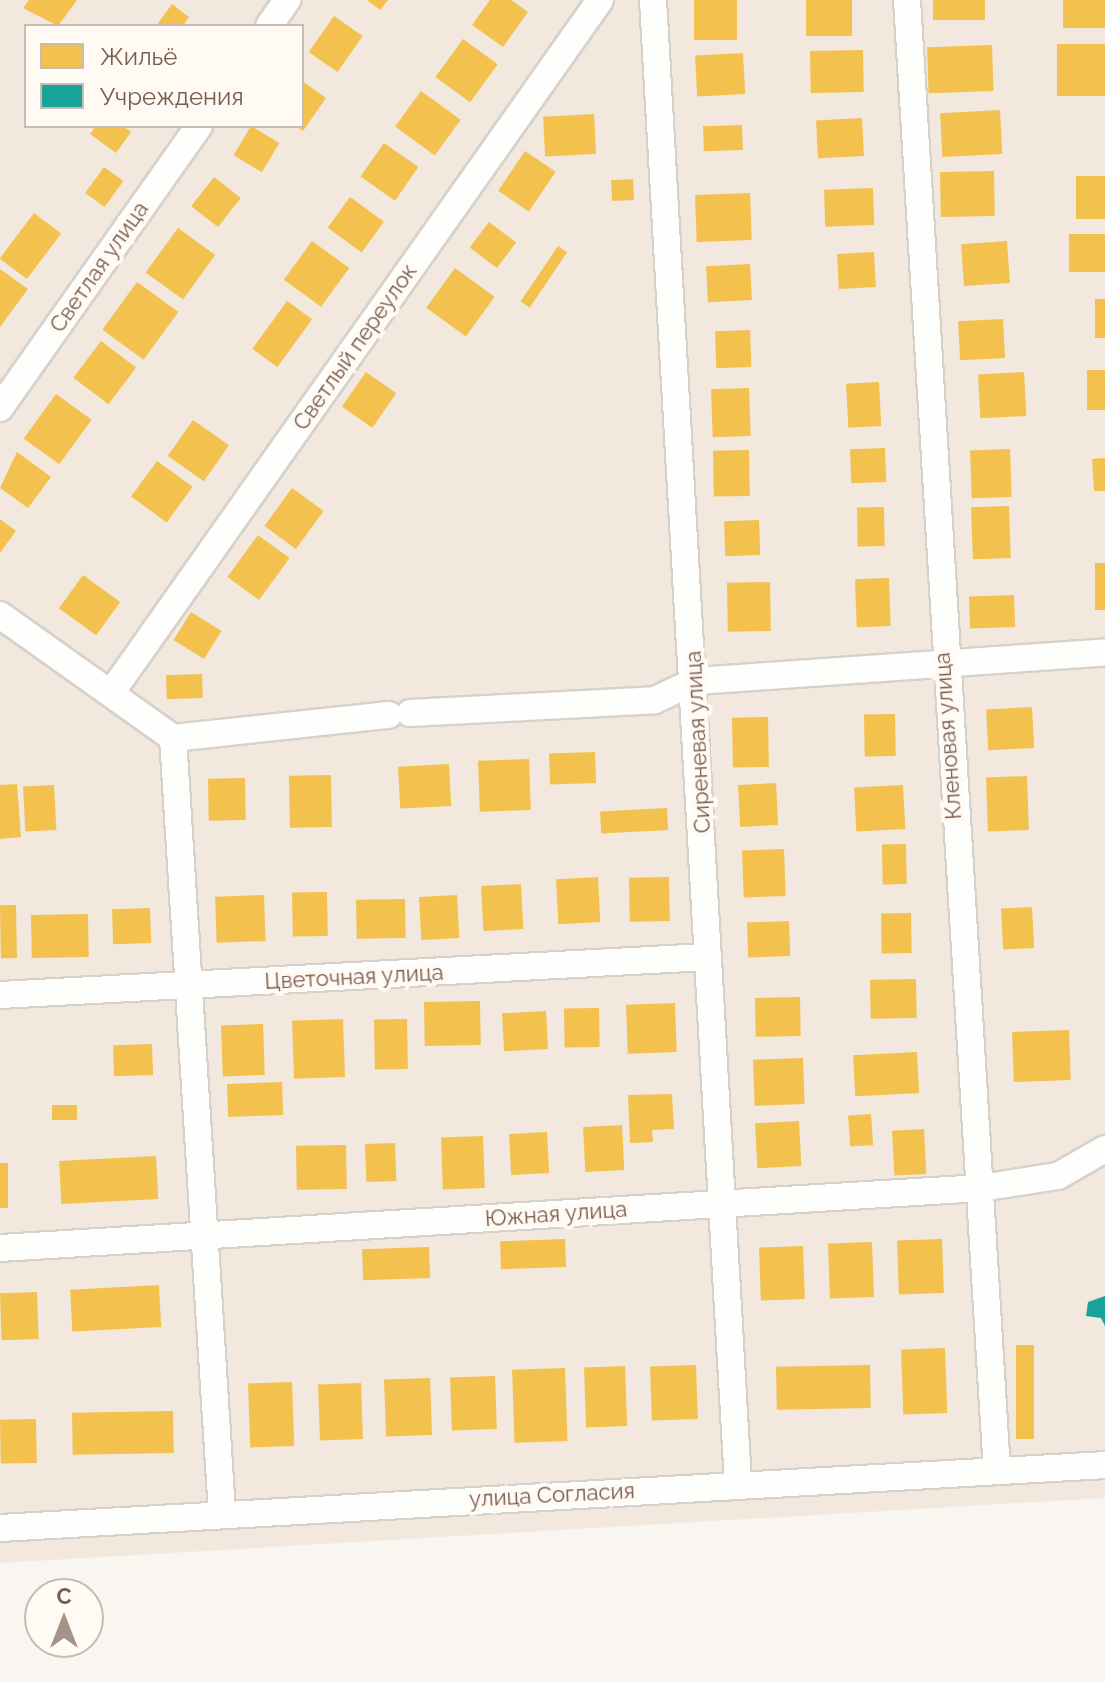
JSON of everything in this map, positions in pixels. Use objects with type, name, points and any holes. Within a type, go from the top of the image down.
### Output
[{"type":"street","points":[[270,24],[287,0]]},
{"type":"street","name":"Светлый переулок","points":[[111,693],[600,0]]},
{"type":"street","name":"Сиреневая улица","points":[[653,0],[695,681],[707,957],[726,1203],[738,1485]]},
{"type":"street","name":"Кленовая улица","points":[[907,0],[943,666],[981,1188],[997,1471]]},
{"type":"street","name":"Светлая улица","points":[[0,408],[198,128]]},
{"type":"street","points":[[0,615],[173,738],[400,714],[655,700],[695,681],[943,666],[1105,652]]},
{"type":"street","points":[[173,738],[187,986],[210,1236],[222,1513]]},
{"type":"street","name":"Цветочная улица","points":[[0,995],[707,957]]},
{"type":"street","name":"Южная улица","points":[[0,1248],[981,1188],[1058,1176],[1105,1149]]},
{"type":"street","name":"улица Согласия","points":[[0,1528],[1105,1465]]},
{"type":"shaded area","points":[[0,0],[1105,0],[1105,1498],[0,1563]]},
{"type":"building: Жильё","points":[[29,0],[77,0],[59,24],[23,8]]},
{"type":"building: Жильё","points":[[367,0],[388,0],[380,10]]},
{"type":"building: Жильё","points":[[490,0],[511,0],[528,12],[503,47],[472,25]]},
{"type":"building: Жильё","points":[[694,0],[737,0],[737,40],[694,40]]},
{"type":"building: Жильё","points":[[806,0],[852,0],[852,36],[806,36]]},
{"type":"building: Жильё","points":[[933,0],[985,0],[985,20],[933,20]]},
{"type":"building: Жильё","points":[[1063,0],[1105,0],[1105,28],[1063,28]]},
{"type":"building: Жильё","points":[[172,4],[189,17],[184,24],[157,24]]},
{"type":"building: Жильё","points":[[334,16],[363,36],[337,72],[309,52]]},
{"type":"building: Жильё","points":[[463,39],[498,64],[470,102],[435,77]]},
{"type":"building: Жильё","points":[[1057,44],[1105,44],[1105,96],[1057,96]]},
{"type":"building: Жильё","points":[[992,45],[994,91],[929,93],[927,47]]},
{"type":"building: Жильё","points":[[863,50],[864,92],[811,93],[810,51]]},
{"type":"building: Жильё","points":[[743,53],[745,94],[697,96],[695,56]]},
{"type":"building: Жильё","points":[[304,82],[326,98],[303,131],[299,128],[304,128]]},
{"type":"building: Жильё","points":[[421,91],[461,120],[435,155],[395,127]]},
{"type":"building: Жильё","points":[[1000,110],[1002,154],[942,157],[940,113]]},
{"type":"building: Жильё","points":[[594,114],[596,154],[545,157],[543,117]]},
{"type":"building: Жильё","points":[[862,118],[864,156],[818,158],[816,120]]},
{"type":"building: Жильё","points":[[742,125],[743,150],[704,151],[703,126]]},
{"type":"building: Жильё","points":[[94,128],[126,128],[131,132],[116,153],[90,134]]},
{"type":"building: Жильё","points":[[250,128],[279,143],[262,172],[233,155]]},
{"type":"building: Жильё","points":[[384,143],[418,167],[395,201],[360,177]]},
{"type":"building: Жильё","points":[[525,151],[556,172],[529,211],[498,191]]},
{"type":"building: Жильё","points":[[104,167],[123,181],[105,207],[85,193]]},
{"type":"building: Жильё","points":[[994,171],[995,216],[941,217],[940,172]]},
{"type":"building: Жильё","points":[[1076,176],[1105,176],[1105,219],[1076,219]]},
{"type":"building: Жильё","points":[[214,177],[241,198],[218,227],[191,206]]},
{"type":"building: Жильё","points":[[633,179],[634,200],[612,201],[611,180]]},
{"type":"building: Жильё","points":[[873,188],[874,225],[825,227],[824,190]]},
{"type":"building: Жильё","points":[[750,193],[752,240],[697,242],[695,195]]},
{"type":"building: Жильё","points":[[350,197],[384,222],[362,252],[328,228]]},
{"type":"building: Жильё","points":[[34,213],[61,233],[27,279],[0,258]]},
{"type":"building: Жильё","points":[[489,222],[516,242],[497,268],[470,248]]},
{"type":"building: Жильё","points":[[178,228],[215,255],[183,300],[146,272]]},
{"type":"building: Жильё","points":[[1069,234],[1105,234],[1105,272],[1069,272]]},
{"type":"building: Жильё","points":[[312,241],[349,268],[321,307],[284,280]]},
{"type":"building: Жильё","points":[[1007,241],[1010,283],[964,286],[961,244]]},
{"type":"building: Жильё","points":[[558,246],[567,252],[530,308],[521,302]]},
{"type":"building: Жильё","points":[[874,252],[876,287],[839,289],[837,254]]},
{"type":"building: Жильё","points":[[750,264],[752,300],[708,302],[706,266]]},
{"type":"building: Жильё","points":[[455,268],[495,297],[466,336],[426,308]]},
{"type":"building: Жильё","points":[[0,269],[28,289],[0,327]]},
{"type":"building: Жильё","points":[[137,282],[178,312],[144,360],[102,330]]},
{"type":"building: Жильё","points":[[1095,299],[1105,299],[1105,338],[1095,338]]},
{"type":"building: Жильё","points":[[287,301],[312,319],[277,367],[252,349]]},
{"type":"building: Жильё","points":[[1003,319],[1005,358],[960,360],[958,321]]},
{"type":"building: Жильё","points":[[750,330],[751,367],[716,368],[715,331]]},
{"type":"building: Жильё","points":[[101,341],[136,367],[108,404],[73,378]]},
{"type":"building: Жильё","points":[[1087,370],[1105,370],[1105,410],[1087,410]]},
{"type":"building: Жильё","points":[[366,372],[396,393],[372,428],[342,406]]},
{"type":"building: Жильё","points":[[1024,372],[1026,416],[980,418],[978,374]]},
{"type":"building: Жильё","points":[[879,382],[881,426],[848,428],[846,384]]},
{"type":"building: Жильё","points":[[749,388],[751,436],[713,437],[711,389]]},
{"type":"building: Жильё","points":[[56,394],[92,420],[59,464],[24,438]]},
{"type":"building: Жильё","points":[[193,420],[229,445],[204,481],[168,456]]},
{"type":"building: Жильё","points":[[885,448],[886,482],[851,483],[850,449]]},
{"type":"building: Жильё","points":[[1010,449],[1012,497],[972,498],[970,450]]},
{"type":"building: Жильё","points":[[749,450],[750,496],[714,497],[713,451]]},
{"type":"building: Жильё","points":[[17,452],[51,477],[28,508],[0,488]]},
{"type":"building: Жильё","points":[[1105,458],[1105,491],[1094,491],[1092,459]]},
{"type":"building: Жильё","points":[[157,461],[193,487],[167,522],[131,497]]},
{"type":"building: Жильё","points":[[292,488],[324,511],[296,549],[264,526]]},
{"type":"building: Жильё","points":[[1009,506],[1011,558],[973,559],[971,507]]},
{"type":"building: Жильё","points":[[857,507],[884,507],[885,546],[858,546]]},
{"type":"building: Жильё","points":[[0,519],[16,531],[0,553]]},
{"type":"building: Жильё","points":[[759,520],[760,555],[725,556],[724,521]]},
{"type":"building: Жильё","points":[[258,535],[290,558],[259,600],[227,577]]},
{"type":"building: Жильё","points":[[1095,563],[1105,563],[1105,610],[1095,610]]},
{"type":"building: Жильё","points":[[83,575],[120,602],[96,635],[59,608]]},
{"type":"building: Жильё","points":[[889,578],[891,626],[857,627],[855,579]]},
{"type":"building: Жильё","points":[[770,582],[771,631],[728,632],[727,583]]},
{"type":"building: Жильё","points":[[1014,595],[1015,627],[970,629],[969,597]]},
{"type":"building: Жильё","points":[[191,612],[222,631],[204,659],[174,640]]},
{"type":"building: Жильё","points":[[202,674],[203,698],[167,699],[166,675]]},
{"type":"building: Жильё","points":[[1032,707],[1034,748],[988,750],[986,709]]},
{"type":"building: Жильё","points":[[895,714],[896,756],[865,757],[864,715]]},
{"type":"building: Жильё","points":[[768,717],[769,767],[733,768],[732,718]]},
{"type":"building: Жильё","points":[[595,752],[596,783],[550,785],[549,754]]},
{"type":"building: Жильё","points":[[529,759],[531,810],[480,812],[478,761]]},
{"type":"building: Жильё","points":[[449,764],[451,806],[400,809],[398,767]]},
{"type":"building: Жильё","points":[[331,775],[332,827],[290,828],[289,776]]},
{"type":"building: Жильё","points":[[1027,776],[1029,830],[988,831],[986,777]]},
{"type":"building: Жильё","points":[[245,778],[246,820],[209,821],[208,779]]},
{"type":"building: Жильё","points":[[776,783],[778,825],[740,827],[738,785]]},
{"type":"building: Жильё","points":[[17,784],[21,837],[0,839],[0,785]]},
{"type":"building: Жильё","points":[[54,785],[56,830],[25,832],[23,787]]},
{"type":"building: Жильё","points":[[903,785],[905,829],[856,832],[854,788]]},
{"type":"building: Жильё","points":[[667,808],[668,830],[601,833],[600,812]]},
{"type":"building: Жильё","points":[[882,844],[906,844],[907,884],[883,884]]},
{"type":"building: Жильё","points":[[784,849],[786,896],[744,897],[742,850]]},
{"type":"building: Жильё","points":[[598,877],[600,922],[558,924],[556,879]]},
{"type":"building: Жильё","points":[[669,877],[670,921],[630,922],[629,878]]},
{"type":"building: Жильё","points":[[521,884],[523,929],[483,931],[481,886]]},
{"type":"building: Жильё","points":[[327,892],[328,936],[293,937],[292,893]]},
{"type":"building: Жильё","points":[[264,895],[266,941],[217,943],[215,897]]},
{"type":"building: Жильё","points":[[457,895],[459,938],[421,940],[419,897]]},
{"type":"building: Жильё","points":[[405,899],[406,938],[357,939],[356,900]]},
{"type":"building: Жильё","points":[[0,905],[16,905],[17,958],[1,958]]},
{"type":"building: Жильё","points":[[1032,907],[1034,948],[1003,950],[1001,909]]},
{"type":"building: Жильё","points":[[150,908],[151,943],[113,944],[112,909]]},
{"type":"building: Жильё","points":[[911,913],[912,953],[882,954],[881,914]]},
{"type":"building: Жильё","points":[[88,914],[89,957],[32,958],[31,915]]},
{"type":"building: Жильё","points":[[789,921],[790,956],[748,957],[747,922]]},
{"type":"building: Жильё","points":[[916,979],[917,1018],[871,1019],[870,980]]},
{"type":"building: Жильё","points":[[800,997],[801,1036],[756,1037],[755,998]]},
{"type":"building: Жильё","points":[[480,1001],[481,1045],[425,1046],[424,1002]]},
{"type":"building: Жильё","points":[[675,1003],[677,1052],[628,1054],[626,1005]]},
{"type":"building: Жильё","points":[[599,1008],[600,1047],[565,1048],[564,1009]]},
{"type":"building: Жильё","points":[[546,1011],[548,1049],[504,1051],[502,1013]]},
{"type":"building: Жильё","points":[[343,1019],[345,1077],[294,1079],[292,1021]]},
{"type":"building: Жильё","points":[[407,1019],[408,1069],[375,1070],[374,1020]]},
{"type":"building: Жильё","points":[[263,1024],[265,1075],[223,1076],[221,1025]]},
{"type":"building: Жильё","points":[[1069,1030],[1071,1080],[1014,1082],[1012,1032]]},
{"type":"building: Жильё","points":[[152,1044],[153,1075],[114,1076],[113,1045]]},
{"type":"building: Жильё","points":[[917,1052],[919,1093],[855,1096],[853,1055]]},
{"type":"building: Жильё","points":[[803,1058],[805,1104],[755,1106],[753,1060]]},
{"type":"building: Жильё","points":[[282,1082],[283,1115],[228,1117],[227,1084]]},
{"type":"building: Жильё","points":[[672,1094],[674,1129],[652,1130],[653,1142],[630,1143],[628,1095]]},
{"type":"building: Жильё","points":[[52,1105],[77,1105],[77,1120],[52,1120]]},
{"type":"building: Жильё","points":[[871,1114],[873,1145],[850,1147],[848,1116]]},
{"type":"building: Жильё","points":[[799,1121],[801,1166],[757,1168],[755,1123]]},
{"type":"building: Жильё","points":[[622,1125],[624,1170],[585,1172],[583,1127]]},
{"type":"building: Жильё","points":[[924,1129],[926,1174],[894,1176],[892,1131]]},
{"type":"building: Жильё","points":[[547,1132],[549,1173],[511,1175],[509,1134]]},
{"type":"building: Жильё","points":[[483,1136],[485,1188],[443,1189],[441,1137]]},
{"type":"building: Жильё","points":[[395,1143],[396,1181],[366,1182],[365,1144]]},
{"type":"building: Жильё","points":[[346,1145],[347,1189],[297,1190],[296,1146]]},
{"type":"building: Жильё","points":[[156,1156],[158,1199],[61,1204],[59,1161]]},
{"type":"building: Жильё","points":[[0,1163],[8,1163],[8,1208],[0,1208]]},
{"type":"building: Жильё","points":[[565,1239],[566,1267],[501,1269],[500,1241]]},
{"type":"building: Жильё","points":[[942,1239],[944,1293],[899,1295],[897,1241]]},
{"type":"building: Жильё","points":[[872,1242],[874,1297],[830,1299],[828,1244]]},
{"type":"building: Жильё","points":[[803,1246],[805,1299],[761,1301],[759,1248]]},
{"type":"building: Жильё","points":[[429,1247],[430,1278],[363,1280],[362,1249]]},
{"type":"building: Жильё","points":[[159,1285],[161,1327],[72,1332],[70,1290]]},
{"type":"building: Жильё","points":[[37,1292],[39,1339],[2,1340],[0,1293]]},
{"type":"building: Жильё","points":[[1016,1345],[1034,1345],[1034,1439],[1016,1439]]},
{"type":"building: Жильё","points":[[945,1348],[947,1413],[903,1414],[901,1350]]},
{"type":"building: Жильё","points":[[696,1365],[698,1419],[652,1421],[650,1367]]},
{"type":"building: Жильё","points":[[870,1365],[871,1408],[777,1410],[776,1367]]},
{"type":"building: Жильё","points":[[625,1366],[627,1426],[586,1427],[584,1367]]},
{"type":"building: Жильё","points":[[565,1368],[568,1441],[515,1443],[512,1370]]},
{"type":"building: Жильё","points":[[495,1376],[497,1429],[452,1431],[450,1378]]},
{"type":"building: Жильё","points":[[430,1378],[432,1435],[386,1437],[384,1380]]},
{"type":"building: Жильё","points":[[292,1382],[294,1446],[250,1447],[248,1384]]},
{"type":"building: Жильё","points":[[361,1383],[363,1439],[320,1440],[318,1385]]},
{"type":"building: Жильё","points":[[173,1411],[174,1453],[73,1455],[72,1413]]},
{"type":"building: Жильё","points":[[36,1419],[37,1463],[1,1464],[0,1420]]},
{"type":"building: Учреждения","points":[[1105,1296],[1105,1326],[1101,1318],[1086,1316],[1088,1302]]}]
